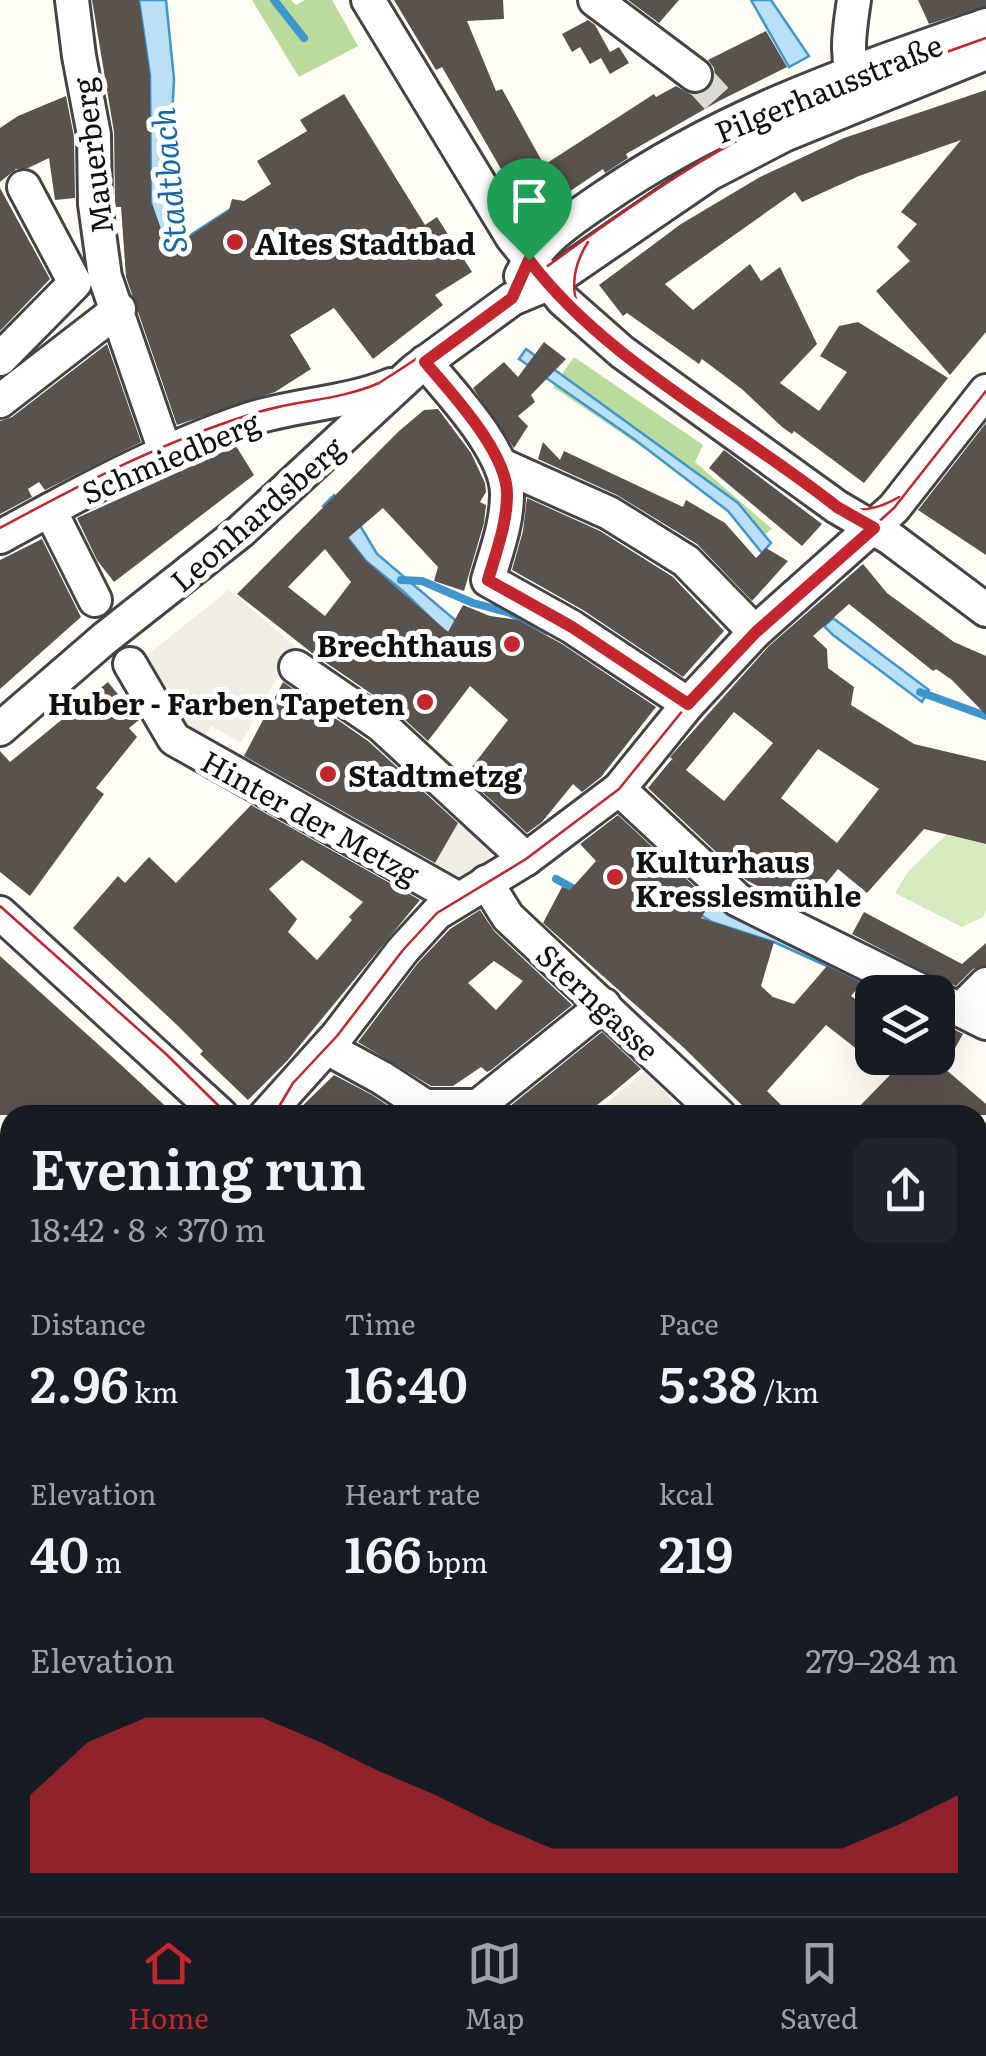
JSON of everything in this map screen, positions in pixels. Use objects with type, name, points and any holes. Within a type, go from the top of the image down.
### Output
[{"type":"street","name":"Mauerberg","points":[[72,0],[94,135],[95,204],[105,277],[166,454]]},
{"type":"street","points":[[368,0],[419,88],[538,272],[622,352],[986,610]]},
{"type":"street","points":[[595,0],[695,75]]},
{"type":"street","points":[[854,0],[847,45],[857,86]]},
{"type":"street","name":"Pilgerhausstraße","points":[[538,272],[784,134],[857,86],[986,25]]},
{"type":"street","name":"Pilgerhausstraße","points":[[538,272],[554,232],[724,111],[857,86],[986,53]]},
{"type":"street","name":"Mauerberg","points":[[0,360],[76,283],[24,187]]},
{"type":"street","name":"Leonhardsberg","points":[[0,729],[104,639],[241,531],[414,371],[512,298],[538,272]]},
{"type":"street","points":[[0,401],[119,309]]},
{"type":"street","points":[[414,371],[504,466],[609,512],[686,560],[756,632]]},
{"type":"street","name":"Schmiedberg","points":[[0,537],[166,454],[255,417],[364,396],[414,371]]},
{"type":"street","points":[[275,1105],[437,913],[452,887],[526,859],[619,789],[688,704],[756,632],[894,508],[986,392]]},
{"type":"street","points":[[504,466],[504,522],[488,580],[572,627],[688,704]]},
{"type":"street","points":[[50,510],[94,600]]},
{"type":"street","name":"Hinter der Metzg","points":[[130,664],[166,730],[184,746],[452,887]]},
{"type":"street","points":[[296,667],[381,725],[526,859]]},
{"type":"street","points":[[619,789],[738,900],[890,975]]},
{"type":"street","name":"Sterngasse","points":[[486,872],[508,917],[709,1105]]},
{"type":"street","points":[[0,914],[211,1105]]},
{"type":"street","points":[[961,1010],[986,984]]},
{"type":"street","points":[[479,1105],[604,1005]]},
{"type":"street","points":[[327,1048],[423,1105]]},
{"type":"green space","points":[[252,0],[291,0],[296,5],[305,0],[332,0],[358,46],[299,77]]},
{"type":"green space","points":[[574,357],[703,445],[695,462],[772,529],[757,540],[731,507],[553,387]]},
{"type":"green space","points":[[946,835],[986,844],[986,911],[983,917],[962,927],[895,893],[908,872]]},
{"type":"shaded area","points":[[229,590],[420,752],[487,827],[489,858],[484,867],[454,880],[432,867],[466,808],[365,756],[378,729],[279,674],[241,743],[211,726],[201,742],[189,735],[142,659]]},
{"type":"shaded area","points":[[646,1070],[676,1105],[605,1105]]},
{"type":"water","name":"Stadtbach","points":[[139,0],[166,0],[174,79],[169,172],[178,243],[229,210],[270,389],[253,401],[186,313],[151,203],[150,75]]},
{"type":"water","points":[[751,0],[771,0],[809,56],[789,67]]},
{"type":"water","points":[[526,349],[738,503],[771,543],[762,553],[728,511],[519,359]]},
{"type":"water","points":[[334,495],[377,554],[494,653],[444,631],[366,561],[323,506]]},
{"type":"water","points":[[833,618],[929,690],[922,702],[833,635],[824,626]]},
{"type":"water","points":[[690,895],[716,903],[867,975],[855,975],[855,979],[774,942],[712,922],[689,908]]},
{"type":"building","points":[[92,0],[139,0],[150,75],[151,202],[169,250],[229,210],[232,199],[244,201],[271,184],[257,161],[307,131],[300,120],[344,94],[425,225],[437,217],[472,272],[435,295],[443,305],[373,359],[334,308],[290,335],[311,369],[275,392],[177,425],[126,277],[121,207],[116,207],[115,202],[114,132]]},
{"type":"building","points":[[394,0],[503,0],[504,19],[467,21],[496,91],[502,89],[544,165],[654,94],[656,97],[676,86],[692,95],[704,93],[715,78],[708,60],[766,31],[787,67],[626,154],[628,158],[605,173],[603,169],[536,214],[501,169],[442,67],[436,70]]},
{"type":"building","points":[[628,0],[679,0],[659,23]]},
{"type":"building","points":[[918,0],[986,0],[986,6],[929,24]]},
{"type":"building","points":[[588,20],[610,52],[619,47],[629,63],[610,74],[601,58],[590,64],[580,47],[572,52],[562,34]]},
{"type":"building","points":[[986,90],[986,332],[950,375],[876,291],[910,261],[897,247],[917,224],[901,212],[961,140],[859,176],[802,202],[795,192],[665,284],[693,310],[750,264],[761,281],[780,267],[817,344],[780,383],[819,411],[847,372],[820,356],[839,326],[858,322],[948,378],[864,483],[794,431],[792,434],[782,427],[702,359],[699,364],[627,313],[623,316],[599,285],[681,224],[760,177],[844,138]]},
{"type":"building","points":[[66,96],[74,137],[75,198],[55,200],[49,158],[16,169],[0,182],[0,128]]},
{"type":"building","points":[[0,188],[50,279],[0,331]]},
{"type":"building","points":[[544,342],[566,359],[531,395],[535,402],[518,416],[528,426],[514,448],[473,388],[504,362],[518,377]]},
{"type":"building","points":[[107,344],[141,442],[45,490],[39,482],[28,489],[32,497],[0,514],[0,421],[12,417]]},
{"type":"building","points":[[438,409],[471,453],[485,483],[486,492],[480,502],[486,505],[484,523],[464,591],[434,581],[438,567],[383,508],[348,538],[366,561],[448,632],[463,605],[490,616],[518,620],[562,644],[656,707],[601,777],[582,792],[573,784],[542,822],[527,833],[465,776],[508,720],[470,686],[428,741],[392,708],[312,653],[237,594],[424,410]],"holes":[[[325,549],[351,582],[325,616],[288,587]]]},
{"type":"building","points":[[986,423],[986,555],[918,510]]},
{"type":"building","points":[[543,442],[560,460],[564,451],[683,507],[686,500],[725,523],[756,558],[766,548],[788,561],[752,601],[697,544],[617,495],[538,459]]},
{"type":"building","points":[[236,446],[254,475],[114,582],[97,560],[77,518]]},
{"type":"building","points":[[724,450],[822,524],[802,546],[709,468]]},
{"type":"building","points":[[527,498],[600,531],[673,577],[724,631],[683,677],[583,610],[512,570]]},
{"type":"building","points":[[42,539],[81,617],[0,689],[0,560]]},
{"type":"building","points":[[863,564],[887,593],[954,642],[986,656],[986,715],[952,680],[936,669],[933,671],[849,604],[813,636],[827,649],[828,668],[854,687],[851,705],[914,744],[986,761],[986,844],[924,829],[867,893],[838,869],[804,910],[746,880],[648,788],[672,759],[678,764],[670,757],[769,646]],"holes":[[[734,712],[773,743],[724,801],[686,770]],[[818,749],[879,789],[837,843],[781,798]]]},
{"type":"building","points":[[108,682],[139,720],[129,728],[137,737],[96,788],[104,794],[30,896],[0,872],[0,751],[10,762]]},
{"type":"building","name":"Stadtmetzg","points":[[283,682],[368,741],[458,823],[435,863],[244,756]]},
{"type":"building","points":[[251,805],[420,900],[287,1061],[248,1100],[200,1054],[203,1051],[176,1024],[73,928],[118,876],[125,883],[149,857],[176,883]],"holes":[[[302,860],[363,902],[317,960],[288,932],[297,919],[269,889]]]},
{"type":"building","points":[[618,815],[711,902],[701,918],[774,942],[761,986],[773,997],[794,1004],[827,966],[855,980],[851,996],[855,999],[855,1048],[826,1025],[767,1091],[781,1105],[742,1105],[683,1047],[543,923],[562,887],[570,890],[596,861],[580,844]]},
{"type":"building","points":[[480,910],[494,931],[572,1005],[491,1070],[487,1072],[481,1067],[453,1086],[431,1086],[358,1042],[418,963],[450,929]],"holes":[[[494,961],[523,981],[496,1010],[468,983]]]},
{"type":"building","points":[[864,912],[962,964],[986,943],[986,965],[973,969],[956,986],[955,975],[931,975],[852,934]]},
{"type":"building","points":[[0,956],[164,1105],[0,1105]]},
{"type":"building","points":[[955,1030],[963,1034],[955,1048]]},
{"type":"building","points":[[602,1032],[641,1069],[597,1105],[511,1105]]},
{"type":"building","points":[[334,1075],[387,1105],[303,1105]]},
{"type":"building","points":[[890,1075],[952,1075],[986,1104],[986,1105],[861,1105]]},
{"type":"waterway","points":[[274,0],[304,38]]},
{"type":"waterway","points":[[401,580],[422,581],[547,631]]},
{"type":"waterway","points":[[920,692],[986,716]]},
{"type":"waterway","points":[[556,879],[580,892]]},
{"type":"tunnel","points":[[695,75],[719,101]]},
{"type":"tram line","points":[[0,528],[187,437],[268,409],[379,383],[618,216],[734,142],[840,92],[986,38]]},
{"type":"tram line","points":[[588,242],[576,269],[575,296],[584,320],[604,343],[830,503],[865,509],[899,497]]},
{"type":"tram line","points":[[280,1105],[293,1083],[337,1036],[403,950],[437,913],[526,859],[619,789],[688,704],[755,632],[894,508],[986,391]]},
{"type":"tram line","points":[[0,906],[218,1105]]},
{"type":"place","name":"Altes Stadtbad","points":[[235,242]]},
{"type":"place","name":"Brechthaus","points":[[512,644]]},
{"type":"place","name":"Huber - Farben Tapeten","points":[[425,702]]},
{"type":"place","name":"Stadtmetzg","points":[[328,774]]},
{"type":"place","name":"Kulturhaus Kresslesmühle","points":[[615,877]]},
{"type":"route","points":[[529,260],[563,300],[622,352],[837,507],[874,528],[756,632],[688,704],[572,627],[488,580],[504,522],[504,466],[425,362],[512,298],[529,260]]}]
